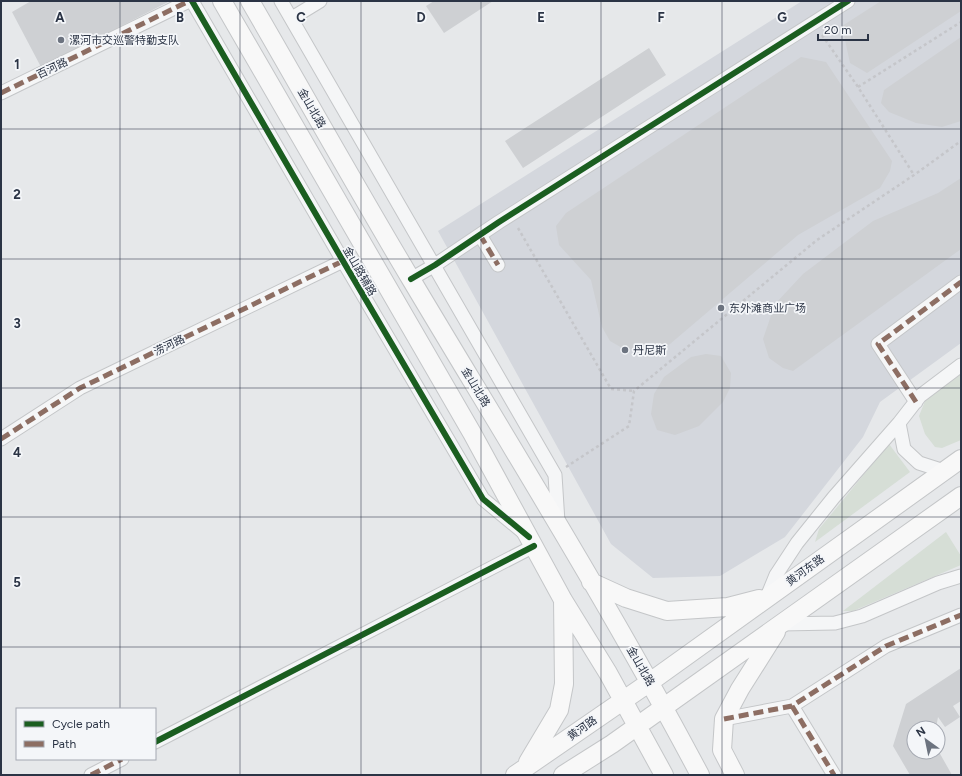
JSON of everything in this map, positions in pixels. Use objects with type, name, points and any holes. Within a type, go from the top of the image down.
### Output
[{"type":"main road","points":[[222,1],[465,420],[564,600],[664,775]]},
{"type":"main road","name":"金山北路","points":[[250,1],[411,279],[558,524],[650,682],[700,775]]},
{"type":"main road","name":"黄河东路","points":[[650,682],[961,459]]},
{"type":"main road","points":[[563,775],[612,744],[961,496]]},
{"type":"main road","points":[[591,582],[626,598],[667,611],[728,607],[767,597]]},
{"type":"main road","points":[[520,772],[559,710],[564,684],[564,600]]},
{"type":"main road","points":[[735,775],[722,750],[724,719],[740,690],[781,624]]},
{"type":"main road","name":"黄河路","points":[[520,772],[650,682]]},
{"type":"street","name":"百河路","points":[[1,92],[189,1]]},
{"type":"street","name":"金山路辅路","points":[[192,1],[483,499],[531,541]]},
{"type":"street","points":[[282,1],[555,475],[558,524]]},
{"type":"street","points":[[292,18],[320,1]]},
{"type":"street","points":[[411,279],[848,1]]},
{"type":"street","points":[[480,235],[498,265]]},
{"type":"street","name":"涝河路","points":[[1,439],[80,388],[343,261]]},
{"type":"street","points":[[916,402],[878,344],[961,282]]},
{"type":"street","points":[[767,597],[776,575],[797,544],[834,497],[899,423],[920,396],[961,365]]},
{"type":"street","points":[[899,423],[904,449],[919,463],[944,471]]},
{"type":"street","points":[[156,741],[531,541]]},
{"type":"street","points":[[781,624],[835,623],[862,616],[961,576]]},
{"type":"street","points":[[724,719],[792,706],[886,646],[961,614]]},
{"type":"street","points":[[792,706],[834,775]]},
{"type":"street","points":[[91,775],[120,760]]},
{"type":"path","points":[[858,87],[961,22]]},
{"type":"path","points":[[814,23],[858,87],[914,175]]},
{"type":"path","points":[[555,475],[629,426],[634,391],[817,240],[914,175],[961,141]]},
{"type":"path","points":[[511,215],[611,389],[634,391]]},
{"type":"shaded area","name":"东外滩商业广场","points":[[802,1],[961,1],[961,343],[880,402],[863,437],[785,537],[720,576],[653,578],[611,544],[438,231]]},
{"type":"shaded area","points":[[961,374],[961,440],[942,448],[935,447],[925,434],[919,416],[925,401]]},
{"type":"shaded area","points":[[889,444],[910,472],[815,542],[819,529]]},
{"type":"shaded area","points":[[946,532],[961,556],[961,565],[853,611],[843,611]]},
{"type":"building","name":"漯河市交巡警特勤支队","points":[[31,1],[170,1],[41,67],[12,12]]},
{"type":"building","points":[[434,1],[493,1],[444,33],[426,6]]},
{"type":"building","points":[[881,1],[961,1],[961,11],[867,73],[850,63],[842,26]]},
{"type":"building","points":[[961,37],[961,121],[942,127],[916,123],[889,112],[881,103],[884,90]]},
{"type":"building","points":[[649,48],[666,75],[523,168],[505,141]]},
{"type":"building","points":[[801,57],[826,62],[892,161],[890,171],[880,188],[798,235],[663,350],[624,349],[610,341],[602,327],[591,280],[559,245],[556,226],[566,213]]},
{"type":"building","points":[[961,178],[961,249],[793,371],[783,368],[769,358],[763,339],[775,304],[803,274],[873,221],[938,193]]},
{"type":"building","points":[[706,354],[721,356],[731,373],[730,388],[723,402],[699,426],[675,435],[657,430],[651,414],[654,394],[664,377],[691,357]]},
{"type":"building","points":[[961,668],[961,701],[953,706],[960,717],[946,726],[946,720],[940,720],[938,717],[937,720],[906,720],[906,760],[944,760],[952,775],[910,775],[893,746],[906,704]]},
{"type":"marked path","points":[[1,93],[189,1]]},
{"type":"marked path","points":[[480,235],[498,265]]},
{"type":"marked path","points":[[1,439],[80,388],[343,261]]},
{"type":"marked path","points":[[916,402],[878,344],[961,282]]},
{"type":"marked path","points":[[724,719],[792,706],[886,646],[961,615]]},
{"type":"marked path","points":[[792,706],[834,775]]},
{"type":"marked path","points":[[91,775],[120,760]]},
{"type":"cycle path","points":[[192,1],[483,499],[529,537]]},
{"type":"cycle path","points":[[411,279],[848,1]]},
{"type":"cycle path","points":[[156,741],[534,546]]},
{"type":"place","name":"漯河市交巡警特勤支队","points":[[61,40]]},
{"type":"place","name":"东外滩商业广场","points":[[721,308]]},
{"type":"place","name":"丹尼斯","points":[[625,350]]}]
